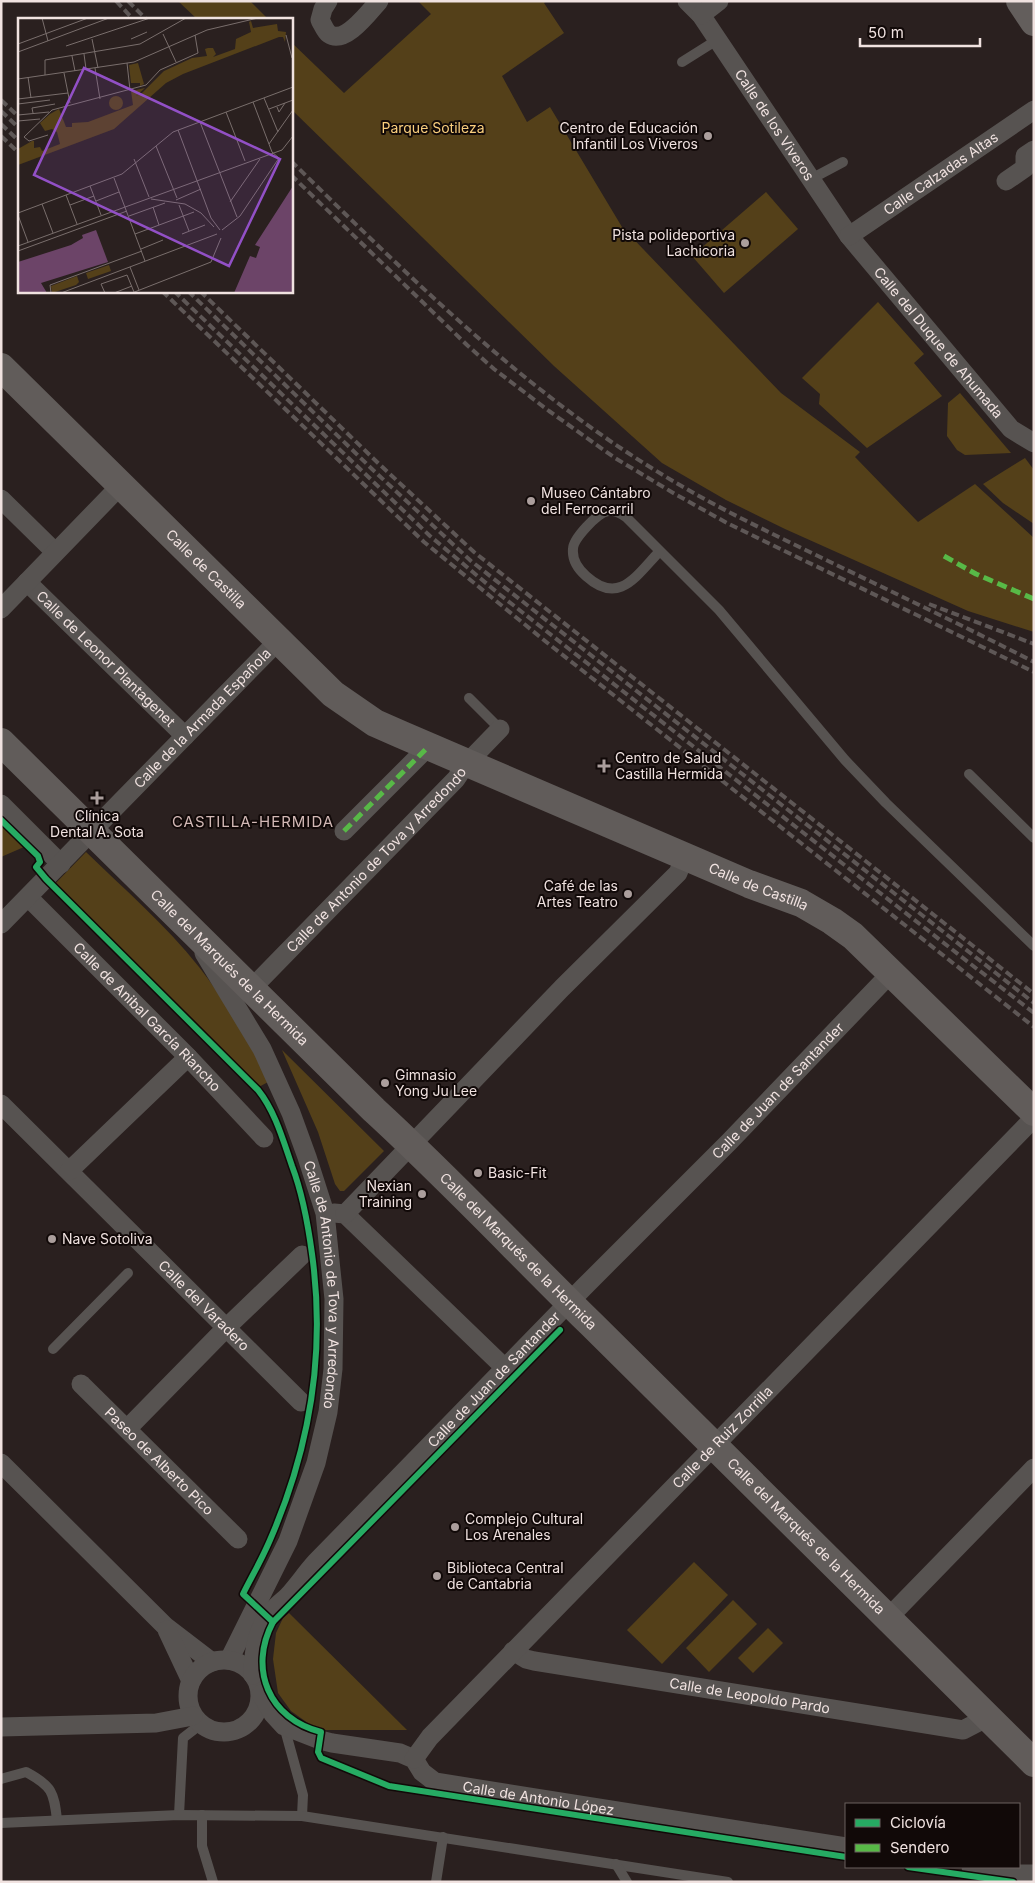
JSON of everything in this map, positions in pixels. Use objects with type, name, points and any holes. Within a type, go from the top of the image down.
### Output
[{"type":"main road","name":"Calle de Castilla","points":[[1,367],[333,694],[375,722],[466,764],[749,884],[801,903],[853,936],[1034,1112]]},
{"type":"main road","name":"Calle del Marqués de la Hermida","points":[[1,742],[715,1444],[896,1609],[988,1717],[1034,1763]]},
{"type":"street","points":[[328,1],[323,9],[320,20],[327,33],[334,36],[351,31],[379,1]]},
{"type":"street","name":"Calle de los Viveros","points":[[687,1],[701,15],[849,236]]},
{"type":"street","points":[[701,15],[719,1]]},
{"type":"street","name":"Calle Calzadas Altas","points":[[849,236],[1034,110]]},
{"type":"street","points":[[1006,182],[1025,168],[1025,156],[1034,150]]},
{"type":"street","name":"Calle del Duque de Ahumada","points":[[849,236],[1011,429],[1034,443]]},
{"type":"street","points":[[1,608],[120,486]]},
{"type":"street","points":[[1,499],[55,552]]},
{"type":"street","name":"Calle de Leonor Plantagenet","points":[[27,582],[185,736]]},
{"type":"street","name":"Calle de la Armada Española","points":[[1,924],[278,641]]},
{"type":"street","name":"Calle de Antonio de Tova y Arredondo","points":[[251,988],[456,780],[466,764],[500,729]]},
{"type":"street","points":[[344,831],[428,746]]},
{"type":"street","points":[[1,804],[61,864]]},
{"type":"street","points":[[345,1214],[562,988],[678,873],[684,856]]},
{"type":"street","name":"Calle de Anibal García Riancho","points":[[28,897],[188,1057],[264,1138]]},
{"type":"street","name":"Calle de Antonio de Tova y Arredondo","points":[[182,921],[220,978],[272,1069],[307,1157],[325,1213],[334,1299],[333,1369],[328,1412],[316,1463],[288,1541],[221,1661]]},
{"type":"street","name":"Calle de Juan de Santander","points":[[253,1675],[253,1660],[258,1637],[273,1610],[288,1596],[316,1562],[569,1302],[730,1142],[891,973]]},
{"type":"street","points":[[69,1172],[188,1057]]},
{"type":"street","name":"Calle del Varadero","points":[[1,1104],[301,1402]]},
{"type":"street","name":"Calle de Ruiz Zorrilla","points":[[414,1759],[430,1737],[513,1651],[1034,1118]]},
{"type":"street","points":[[325,1213],[345,1214],[506,1368]]},
{"type":"street","points":[[127,1429],[227,1327],[302,1256]]},
{"type":"street","name":"Paseo de Alberto Pico","points":[[81,1384],[238,1539]]},
{"type":"street","points":[[1,1463],[165,1626],[221,1661],[247,1668],[253,1675],[261,1694],[273,1714],[284,1726],[320,1740],[400,1753],[414,1759]]},
{"type":"street","points":[[896,1609],[1034,1468]]},
{"type":"street","points":[[165,1626],[190,1681],[188,1701],[197,1720],[211,1730],[222,1732],[234,1731],[245,1726],[256,1712],[261,1694]]},
{"type":"street","name":"Calle de Leopoldo Pardo","points":[[513,1651],[526,1659],[534,1661],[963,1730],[988,1717]]},
{"type":"street","points":[[190,1681],[200,1669],[221,1661]]},
{"type":"street","points":[[1,1727],[156,1723],[197,1720]]},
{"type":"street","name":"Calle de Antonio López","points":[[414,1759],[422,1772],[435,1782],[845,1847]]},
{"type":"street","points":[[978,1868],[1017,1874],[1034,1874]]},
{"type":"lane","points":[[682,62],[717,40]]},
{"type":"lane","points":[[811,179],[843,162]]},
{"type":"lane","points":[[659,552],[630,582],[622,587],[609,589],[597,586],[581,571],[574,559],[573,548],[577,538],[597,516],[604,512],[612,511],[626,517],[719,610],[845,760],[886,803],[1034,946]]},
{"type":"lane","points":[[469,698],[500,729]]},
{"type":"lane","points":[[969,774],[1034,838]]},
{"type":"lane","points":[[53,1349],[128,1273]]},
{"type":"lane","points":[[179,1815],[183,1738],[197,1720]]},
{"type":"lane","points":[[284,1726],[303,1795],[302,1816]]},
{"type":"lane","points":[[1,1779],[26,1772],[41,1780],[54,1796],[57,1820]]},
{"type":"lane","points":[[202,1814],[202,1846],[213,1882]]},
{"type":"lane","points":[[1,1823],[202,1814],[302,1816],[728,1882]]},
{"type":"lane","points":[[436,1882],[443,1837]]},
{"type":"lane","points":[[616,1864],[627,1882]]},
{"type":"green space","points":[[178,1],[250,1],[267,18],[196,18]]},
{"type":"green space","name":"Parque Sotileza","points":[[418,1],[546,1],[544,3],[564,33],[502,76],[527,122],[550,107],[622,227],[781,393],[860,452],[855,457],[918,522],[975,484],[1034,538],[1034,632],[968,611],[785,529],[726,500],[662,463],[554,366],[292,110],[292,43],[344,93],[431,14]]},
{"type":"green space","name":"Pista polideportiva Lachicoria","points":[[766,192],[798,229],[724,293],[692,256]]},
{"type":"green space","points":[[878,302],[924,354],[914,363],[942,396],[867,448],[819,404],[820,394],[802,378]]},
{"type":"green space","points":[[960,393],[1011,453],[965,455],[957,450],[947,436],[948,403]]},
{"type":"green space","points":[[1025,458],[1034,470],[1034,524],[1003,503],[983,484]]},
{"type":"green space","points":[[1,824],[24,847],[1,857]]},
{"type":"green space","points":[[86,852],[159,922],[199,967],[228,1008],[270,1081],[253,1090],[51,888]]},
{"type":"green space","points":[[282,1050],[384,1151],[344,1191],[340,1191],[335,1184],[318,1132]]},
{"type":"green space","points":[[694,1562],[728,1595],[662,1664],[627,1630]]},
{"type":"green space","points":[[733,1600],[757,1624],[709,1672],[686,1648]]},
{"type":"green space","points":[[289,1613],[407,1730],[326,1730],[312,1726],[291,1711],[278,1693],[273,1659],[276,1633],[283,1618]]},
{"type":"green space","points":[[768,1628],[783,1643],[753,1673],[738,1658]]},
{"type":"railway","points":[[116,1],[132,18]]},
{"type":"railway","points":[[128,1],[145,18]]},
{"type":"railway","points":[[1,100],[18,116]]},
{"type":"railway","points":[[1,111],[18,127]]},
{"type":"railway","points":[[1,124],[18,140]]},
{"type":"railway","points":[[1,136],[18,152]]},
{"type":"railway","points":[[292,162],[430,295],[478,337],[526,378],[630,454],[685,488],[734,515],[1034,662]]},
{"type":"railway","points":[[292,176],[494,369],[615,458],[727,523],[1034,672]]},
{"type":"railway","points":[[163,292],[424,542],[545,641],[1034,1027]]},
{"type":"railway","points":[[175,292],[430,536],[499,594],[977,969]]},
{"type":"railway","points":[[189,292],[372,469],[471,561],[1034,1003]]},
{"type":"railway","points":[[201,292],[378,463],[474,552],[1034,994]]},
{"type":"railway","points":[[929,604],[1034,644]]},
{"type":"railway","points":[[980,971],[1034,1013]]},
{"type":"marked path","points":[[944,556],[976,574],[1034,599]]},
{"type":"marked path","points":[[344,831],[428,747]]},
{"type":"cycle path","points":[[1,820],[38,856],[40,862],[36,867],[46,879],[258,1090],[274,1116],[296,1177],[307,1221],[316,1291],[317,1328],[311,1400],[305,1435],[284,1505],[267,1547],[243,1594],[273,1622]]},
{"type":"cycle path","points":[[560,1330],[273,1622],[266,1640],[263,1657],[263,1674],[268,1690],[276,1704],[288,1716],[303,1725],[321,1732],[318,1752],[321,1758],[389,1786],[845,1857]]},
{"type":"cycle path","points":[[915,1868],[1013,1882]]},
{"type":"place","name":"Centro de Educación Infantil Los Viveros","points":[[708,136]]},
{"type":"place","name":"Pista polideportiva Lachicoria","points":[[745,243]]},
{"type":"place","name":"Museo Cántabro del Ferrocarril","points":[[531,501]]},
{"type":"place","name":"Centro de Salud Castilla Hermida","points":[[604,766]]},
{"type":"place","name":"Clínica Dental A. Sota","points":[[97,798]]},
{"type":"place","name":"Café de las Artes Teatro","points":[[628,894]]},
{"type":"place","name":"Gimnasio Yong Ju Lee","points":[[385,1083]]},
{"type":"place","name":"Basic-Fit","points":[[478,1173]]},
{"type":"place","name":"Nexian Training","points":[[422,1194]]},
{"type":"place","name":"Nave Sotoliva","points":[[52,1239]]},
{"type":"place","name":"Complejo Cultural Los Arenales","points":[[455,1527]]},
{"type":"place","name":"Biblioteca Central de Cantabria","points":[[437,1576]]},
{"type":"district","name":"CASTILLA-HERMIDA","points":[[253,822]]}]
